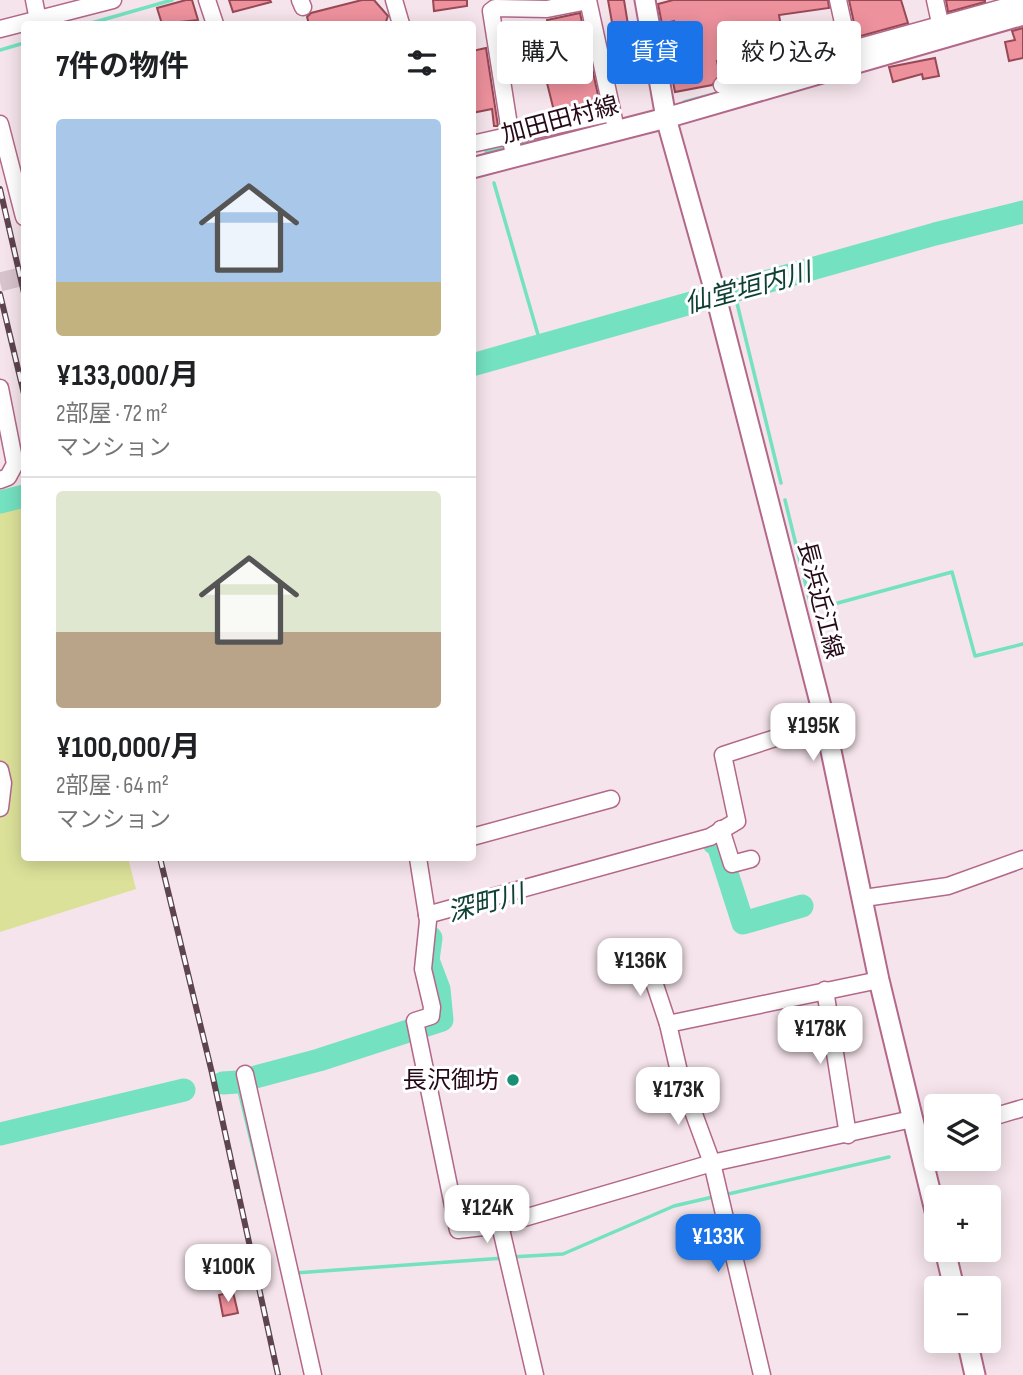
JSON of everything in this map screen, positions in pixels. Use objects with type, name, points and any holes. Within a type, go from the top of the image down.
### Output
[{"type":"main road","name":"長浜近江線","points":[[645,0],[666,118],[715,294],[825,722],[912,1119],[924,1133]]},
{"type":"main road","name":"加田田村線","points":[[861,52],[942,29],[1023,15]]},
{"type":"main road","name":"加田田村線","points":[[476,166],[512,148],[614,120],[666,118],[765,84]]},
{"type":"main road","points":[[970,1353],[975,1375]]},
{"type":"street","points":[[34,0],[42,18]]},
{"type":"street","points":[[42,0],[42,18]]},
{"type":"street","points":[[31,21],[113,0]]},
{"type":"street","points":[[207,0],[214,21]]},
{"type":"street","points":[[394,0],[400,21]]},
{"type":"street","points":[[838,0],[843,21]]},
{"type":"street","points":[[935,0],[942,29],[1023,2]]},
{"type":"street","points":[[476,144],[512,148],[491,11],[495,8],[547,9],[588,1],[614,120]]},
{"type":"street","points":[[0,29],[21,24]]},
{"type":"street","points":[[722,85],[726,84]]},
{"type":"street","points":[[0,124],[21,205]]},
{"type":"street","points":[[0,388],[15,464],[8,478],[0,480]]},
{"type":"street","points":[[427,915],[626,863],[710,837],[737,821],[723,755],[825,722]]},
{"type":"street","points":[[0,770],[3,783],[0,808]]},
{"type":"street","points":[[476,837],[611,799]]},
{"type":"street","points":[[722,829],[732,864],[751,859]]},
{"type":"street","points":[[864,898],[948,886],[1023,859]]},
{"type":"street","points":[[418,861],[427,915],[423,969],[432,1007],[431,1016],[415,1021],[458,1230],[500,1225],[712,1163],[912,1119]]},
{"type":"street","points":[[647,961],[668,1024],[680,1076],[712,1163],[762,1375]]},
{"type":"street","points":[[668,1024],[880,980]]},
{"type":"street","points":[[825,990],[848,1135]]},
{"type":"street","points":[[244,1074],[313,1375]]},
{"type":"street","points":[[1001,1114],[1023,1108]]},
{"type":"street","points":[[500,1225],[535,1375]]},
{"type":"green space","points":[[21,507],[21,861],[129,861],[136,889],[0,932],[0,512]]},
{"type":"building","points":[[192,0],[198,20],[161,21],[157,8]]},
{"type":"building","points":[[229,0],[270,0],[271,2],[233,12]]},
{"type":"building","points":[[362,0],[374,0],[388,16],[386,21],[308,21],[307,17],[311,13]]},
{"type":"building","points":[[433,0],[467,0],[467,6],[434,11]]},
{"type":"building","points":[[608,0],[624,0],[627,21],[612,21]]},
{"type":"building","points":[[673,0],[828,0],[829,8],[779,15],[780,21],[717,21],[717,79],[712,85],[675,92],[673,84],[703,84],[703,21],[661,21],[658,4]]},
{"type":"building","points":[[849,0],[901,0],[908,23],[861,36],[861,21],[854,21]]},
{"type":"building","points":[[946,0],[985,0],[985,2],[948,12]]},
{"type":"building","points":[[580,13],[582,21],[547,21]]},
{"type":"building","points":[[1023,28],[1023,58],[1009,61],[1005,42],[1015,40],[1012,31]]},
{"type":"building","points":[[486,48],[498,126],[494,126],[492,109],[476,112],[476,50]]},
{"type":"building","points":[[935,58],[939,76],[923,79],[922,74],[893,82],[889,67]]},
{"type":"building","points":[[593,72],[600,104],[555,115],[547,84],[593,84]]},
{"type":"building","points":[[233,1292],[238,1313],[223,1316],[219,1295]]},
{"type":"waterway","points":[[98,21],[172,0]]},
{"type":"waterway","points":[[0,50],[21,44]]},
{"type":"waterway","points":[[684,102],[721,92]]},
{"type":"waterway","points":[[518,144],[585,127]]},
{"type":"waterway","points":[[486,152],[507,147]]},
{"type":"waterway","points":[[494,183],[541,345]]},
{"type":"waterway","name":"仙堂垣内川","points":[[476,364],[935,234],[1023,212]]},
{"type":"waterway","points":[[734,291],[781,483]]},
{"type":"waterway","name":"仙堂垣内川","points":[[0,502],[21,497]]},
{"type":"waterway","points":[[785,500],[812,610],[952,572],[975,656],[1023,644]]},
{"type":"waterway","name":"深町川","points":[[714,843],[717,842],[743,923],[802,906]]},
{"type":"waterway","name":"深町川","points":[[223,1083],[237,1082],[319,1060],[442,1020],[439,989],[428,960],[431,938]]},
{"type":"waterway","points":[[237,1082],[266,1203]]},
{"type":"waterway","name":"深町川","points":[[0,1134],[184,1090]]},
{"type":"waterway","points":[[724,1195],[889,1157]]},
{"type":"waterway","points":[[511,1257],[563,1254],[674,1206],[717,1196]]},
{"type":"waterway","points":[[295,1273],[504,1258]]},
{"type":"tunnel","points":[[0,282],[21,277]]},
{"type":"railway","points":[[0,189],[21,280]]},
{"type":"railway","points":[[0,294],[21,382]]},
{"type":"railway","points":[[161,861],[212,1073],[278,1375]]},
{"type":"place","name":"長沢御坊","points":[[513,1080]]}]
